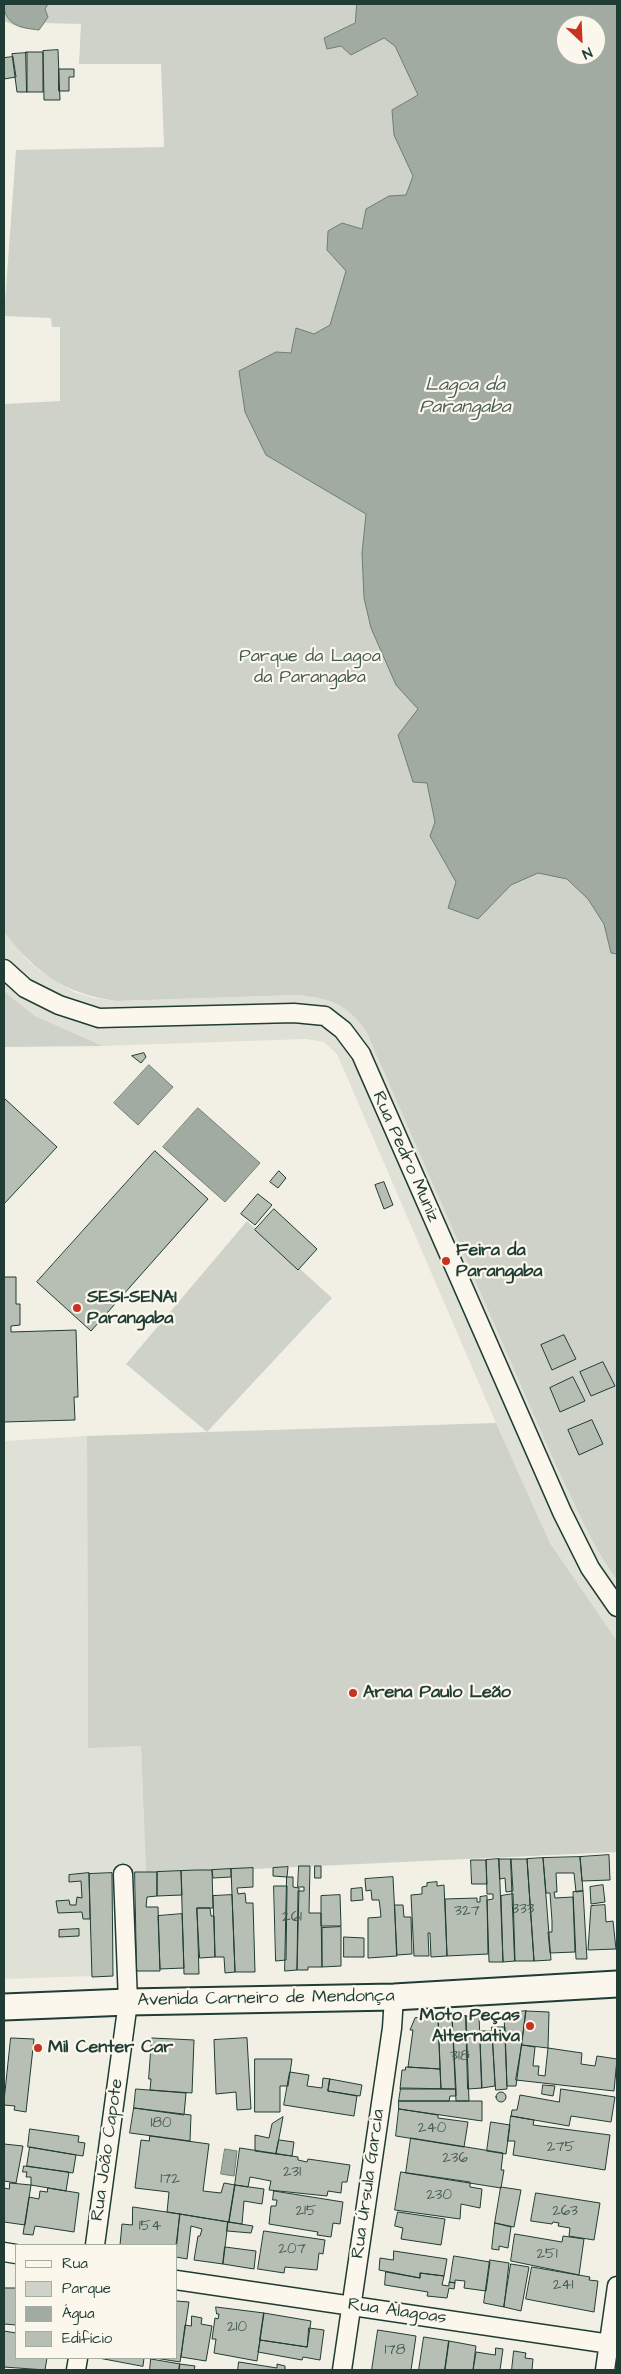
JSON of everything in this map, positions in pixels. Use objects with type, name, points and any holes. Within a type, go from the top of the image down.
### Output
[{"type":"main road","name":"Avenida Carneiro de Mendonça","points":[[4,2007],[128,2002],[394,1997],[617,1984]]},
{"type":"street","name":"Rua Pedro Muniz","points":[[4,969],[25,988],[59,1005],[99,1018],[294,1013],[325,1016],[343,1030],[361,1054],[562,1512],[590,1568],[617,1606]]},
{"type":"street","name":"Rua João Capote","points":[[95,2244],[128,2002],[123,1874]]},
{"type":"street","name":"Rua Úrsula Garcia","points":[[342,2370],[392,2028],[394,1997]]},
{"type":"street","name":"Rua Alagoas","points":[[178,2280],[613,2345]]},
{"type":"street","points":[[605,2370],[613,2345],[617,2286]]},
{"type":"shaded area","name":"Feira da Parangaba","points":[[4,932],[28,961],[40,971],[74,992],[94,998],[116,1001],[296,995],[324,997],[344,1007],[357,1019],[366,1031],[557,1468],[585,1525],[617,1580],[617,1641],[550,1543],[496,1423],[337,1054],[324,1042],[306,1039],[103,1046],[35,1016],[4,991]]},
{"type":"shaded area","points":[[87,1436],[88,1747],[141,1746],[146,1874],[93,1876],[95,1976],[4,1979],[4,1441]]},
{"type":"green space","name":"Parque da Lagoa da Parangaba","points":[[4,4],[617,4],[617,1580],[592,1540],[557,1468],[366,1031],[359,1022],[344,1008],[328,1000],[296,995],[116,1001],[81,993],[52,979],[40,970],[4,932],[4,404],[60,401],[60,327],[52,327],[51,318],[4,316],[16,150],[164,147],[161,64],[79,64],[81,24],[45,23],[39,30],[21,28],[4,21]]},
{"type":"green space","points":[[4,991],[35,1016],[103,1046],[4,1047]]},
{"type":"green space","points":[[247,1221],[332,1298],[207,1432],[126,1364]]},
{"type":"green space","name":"Arena Paulo Leão","points":[[496,1423],[550,1543],[617,1641],[617,1852],[146,1874],[141,1746],[88,1748],[87,1436]]},
{"type":"water","points":[[4,4],[48,4],[45,9],[48,17],[39,30],[26,28],[10,21]]},
{"type":"water","name":"Lagoa da Parangaba","points":[[357,4],[617,4],[617,954],[611,953],[604,924],[588,899],[567,879],[538,873],[511,885],[478,919],[448,908],[456,882],[430,836],[435,822],[427,783],[413,782],[398,735],[418,709],[396,685],[371,628],[364,598],[362,553],[366,514],[266,455],[245,412],[239,371],[276,352],[291,353],[296,328],[314,334],[330,325],[346,271],[327,250],[328,231],[342,223],[362,229],[366,209],[389,196],[406,195],[413,176],[394,135],[392,110],[418,95],[395,46],[384,38],[351,55],[341,46],[327,49],[324,38],[355,23]]},
{"type":"water","points":[[149,1065],[173,1087],[138,1125],[114,1103]]},
{"type":"water","points":[[198,1108],[260,1163],[225,1202],[163,1147]]},
{"type":"water","points":[[225,2149],[237,2151],[234,2176],[221,2174]]},
{"type":"building","points":[[58,50],[60,100],[44,100],[43,51]]},
{"type":"building","points":[[26,52],[43,52],[43,92],[27,92]]},
{"type":"building","points":[[27,53],[27,92],[17,92],[12,54]]},
{"type":"building","points":[[13,57],[16,77],[4,79],[4,58]]},
{"type":"building","points":[[59,69],[74,69],[74,77],[69,77],[69,91],[59,91]]},
{"type":"building","points":[[144,1053],[146,1057],[141,1063],[132,1056]]},
{"type":"building","points":[[4,1098],[57,1147],[4,1204]]},
{"type":"building","points":[[155,1151],[208,1199],[91,1331],[37,1282]]},
{"type":"building","points":[[279,1171],[286,1178],[278,1188],[270,1182]]},
{"type":"building","points":[[384,1182],[393,1205],[384,1209],[375,1185]]},
{"type":"building","points":[[258,1194],[272,1205],[255,1225],[241,1214]]},
{"type":"building","points":[[274,1209],[317,1249],[298,1270],[255,1230]]},
{"type":"building","points":[[4,1277],[16,1277],[16,1304],[20,1304],[20,1325],[11,1326],[11,1332],[76,1330],[78,1397],[74,1397],[75,1420],[4,1422]]},
{"type":"building","points":[[564,1335],[576,1359],[552,1370],[541,1345]]},
{"type":"building","points":[[603,1362],[615,1386],[591,1396],[580,1372]]},
{"type":"building","points":[[573,1377],[585,1401],[560,1412],[550,1388]]},
{"type":"building","points":[[592,1420],[603,1444],[579,1455],[568,1430]]},
{"type":"building","points":[[609,1855],[610,1880],[582,1881],[580,1857]]},
{"type":"building","points":[[580,1857],[583,1891],[576,1892],[574,1873],[556,1873],[557,1892],[554,1892],[555,1898],[573,1897],[575,1952],[550,1953],[548,1932],[552,1932],[552,1921],[550,1893],[546,1893],[543,1858]]},
{"type":"building","points":[[543,1858],[551,1960],[534,1961],[527,1859]]},
{"type":"building","points":[[499,1859],[503,1962],[489,1962],[487,1900],[493,1899],[493,1894],[487,1894],[486,1860]]},
{"type":"building","points":[[499,1859],[511,1859],[513,1891],[506,1892],[505,1878],[500,1879]]},
{"type":"building","points":[[511,1859],[527,1859],[534,1961],[515,1961]]},
{"type":"building","points":[[471,1860],[486,1860],[487,1884],[472,1884]]},
{"type":"building","points":[[299,1866],[310,1866],[309,1913],[321,1913],[322,1967],[308,1967],[308,1970],[297,1970],[298,1891],[304,1891],[304,1887],[298,1887]]},
{"type":"building","points":[[315,1866],[321,1866],[321,1878],[315,1878]]},
{"type":"building","points":[[288,1867],[287,1877],[273,1876],[273,1868]]},
{"type":"building","points":[[253,1868],[253,1887],[237,1888],[238,1894],[245,1893],[246,1903],[253,1903],[255,1972],[235,1972],[231,1869]]},
{"type":"building","points":[[231,1869],[231,1877],[213,1878],[212,1870]]},
{"type":"building","points":[[212,1870],[213,1908],[197,1908],[199,1974],[184,1974],[181,1871]]},
{"type":"building","points":[[181,1871],[182,1895],[157,1896],[157,1872]]},
{"type":"building","points":[[135,1872],[157,1872],[157,1896],[147,1897],[146,1907],[158,1907],[160,1971],[137,1971]]},
{"type":"building","points":[[89,1873],[90,1919],[83,1919],[82,1912],[58,1913],[56,1901],[69,1900],[70,1905],[76,1905],[77,1897],[82,1898],[81,1881],[69,1882],[69,1875]]},
{"type":"building","points":[[112,1873],[113,1976],[92,1977],[89,1874]]},
{"type":"building","points":[[287,1877],[293,1877],[293,1887],[299,1888],[297,1970],[285,1971]]},
{"type":"building","points":[[393,1877],[397,1956],[368,1958],[368,1918],[381,1917],[379,1900],[372,1900],[371,1890],[366,1891],[365,1879]]},
{"type":"building","points":[[437,1882],[437,1886],[444,1885],[447,1956],[431,1957],[430,1933],[428,1933],[429,1956],[414,1956],[411,1895],[422,1894],[422,1887],[427,1886],[427,1883]]},
{"type":"building","points":[[603,1885],[605,1902],[591,1904],[590,1887]]},
{"type":"building","points":[[274,1886],[287,1886],[286,1960],[276,1961]]},
{"type":"building","points":[[362,1888],[363,1900],[351,1901],[351,1889]]},
{"type":"building","points":[[583,1891],[587,1959],[576,1959],[573,1892]]},
{"type":"building","points":[[513,1894],[515,1961],[503,1962],[501,1896]]},
{"type":"building","points":[[232,1895],[235,1972],[225,1973],[224,1957],[215,1957],[213,1896]]},
{"type":"building","points":[[340,1895],[341,1926],[321,1926],[321,1896]]},
{"type":"building","points":[[487,1896],[488,1954],[447,1956],[445,1899],[477,1898],[477,1902],[480,1902],[480,1897]]},
{"type":"building","points":[[395,1905],[403,1905],[404,1917],[411,1917],[412,1954],[397,1955]]},
{"type":"building","points":[[605,1905],[606,1922],[613,1921],[616,1949],[588,1950],[591,1906]]},
{"type":"building","points":[[197,1908],[210,1908],[211,1916],[214,1916],[215,1957],[200,1958]]},
{"type":"building","points":[[182,1914],[184,1968],[160,1969],[158,1916]]},
{"type":"building","points":[[341,1927],[341,1966],[322,1967],[322,1928]]},
{"type":"building","points":[[79,1929],[79,1936],[59,1937],[59,1930]]},
{"type":"building","points":[[344,1937],[364,1938],[364,1957],[344,1957]]},
{"type":"building","points":[[526,2011],[516,2086],[507,2086],[504,2014]]},
{"type":"building","points":[[526,2011],[549,2012],[548,2048],[522,2045]]},
{"type":"building","points":[[452,2015],[456,2089],[441,2089],[438,2017]]},
{"type":"building","points":[[466,2016],[479,2016],[482,2088],[468,2089]]},
{"type":"building","points":[[466,2016],[469,2101],[456,2101],[452,2017]]},
{"type":"building","points":[[438,2017],[440,2069],[408,2067],[413,2030],[410,2030],[415,2018]]},
{"type":"building","points":[[492,2027],[505,2027],[507,2089],[496,2090]]},
{"type":"building","points":[[480,2031],[492,2031],[495,2086],[482,2088]]},
{"type":"building","points":[[11,2038],[34,2039],[26,2112],[14,2110],[15,2106],[4,2105]]},
{"type":"building","points":[[152,2038],[194,2040],[192,2093],[150,2090]]},
{"type":"building","points":[[247,2038],[251,2109],[237,2110],[236,2092],[216,2094],[214,2040]]},
{"type":"building","points":[[522,2045],[535,2047],[533,2066],[539,2066],[538,2075],[545,2076],[548,2048],[582,2053],[581,2064],[595,2066],[597,2056],[617,2059],[614,2091],[516,2080]]},
{"type":"building","points":[[255,2059],[292,2059],[288,2086],[280,2086],[280,2112],[255,2112]]},
{"type":"building","points":[[406,2067],[440,2069],[441,2089],[400,2089],[402,2070],[405,2070]]},
{"type":"building","points":[[290,2072],[309,2075],[307,2086],[322,2088],[323,2078],[330,2079],[328,2091],[357,2096],[354,2116],[284,2105]]},
{"type":"building","points":[[330,2079],[362,2085],[360,2096],[328,2091]]},
{"type":"building","points":[[543,2085],[555,2086],[553,2096],[542,2094]]},
{"type":"building","points":[[401,2088],[456,2089],[456,2096],[450,2096],[449,2101],[399,2101]]},
{"type":"building","points":[[136,2089],[186,2093],[184,2115],[134,2108]]},
{"type":"building","points":[[561,2089],[615,2097],[611,2122],[571,2116],[569,2126],[511,2116],[512,2110],[517,2110],[520,2095],[559,2102]]},
{"type":"building","points":[[499,2092],[503,2092],[506,2097],[505,2101],[499,2102],[496,2099],[496,2095]]},
{"type":"building","points":[[399,2101],[482,2101],[482,2121],[399,2109]]},
{"type":"building","points":[[134,2108],[191,2115],[190,2141],[130,2133]]},
{"type":"building","points":[[399,2109],[438,2115],[438,2118],[468,2122],[464,2147],[396,2136]]},
{"type":"building","points":[[511,2116],[534,2120],[533,2125],[610,2135],[605,2170],[513,2155],[515,2141],[508,2141]]},
{"type":"building","points":[[283,2117],[276,2154],[255,2151],[255,2135],[269,2138],[272,2124]]},
{"type":"building","points":[[491,2122],[510,2125],[506,2154],[487,2151]]},
{"type":"building","points":[[30,2129],[79,2136],[78,2142],[85,2143],[83,2156],[28,2147]]},
{"type":"building","points":[[150,2136],[209,2144],[203,2191],[221,2193],[224,2183],[235,2185],[229,2222],[167,2212],[169,2192],[135,2188],[141,2140],[149,2141]]},
{"type":"building","points":[[411,2138],[503,2153],[501,2170],[504,2170],[501,2188],[406,2173]]},
{"type":"building","points":[[279,2140],[294,2142],[292,2156],[276,2154]]},
{"type":"building","points":[[4,2144],[23,2146],[16,2183],[4,2181]]},
{"type":"building","points":[[30,2147],[76,2155],[73,2173],[27,2166]]},
{"type":"building","points":[[240,2148],[298,2157],[298,2160],[307,2162],[308,2159],[350,2165],[347,2182],[342,2182],[341,2193],[328,2191],[327,2196],[269,2190],[271,2181],[250,2177],[248,2187],[235,2185]]},
{"type":"building","points":[[24,2166],[69,2172],[66,2191],[31,2185],[31,2177],[26,2177],[27,2172],[23,2172]]},
{"type":"building","points":[[401,2172],[470,2182],[470,2187],[482,2189],[480,2208],[461,2204],[460,2219],[395,2210]]},
{"type":"building","points":[[10,2183],[31,2185],[25,2225],[4,2222],[4,2188],[9,2189]]},
{"type":"building","points":[[235,2185],[264,2189],[262,2204],[244,2201],[242,2224],[229,2222]]},
{"type":"building","points":[[501,2187],[521,2190],[514,2227],[495,2223]]},
{"type":"building","points":[[48,2188],[79,2193],[74,2232],[35,2226],[33,2235],[23,2234],[29,2197],[39,2199],[40,2191],[47,2192]]},
{"type":"building","points":[[274,2191],[343,2202],[340,2224],[333,2223],[331,2237],[317,2235],[318,2232],[269,2224],[271,2206],[276,2206],[277,2200],[273,2200]]},
{"type":"building","points":[[536,2193],[600,2203],[594,2240],[569,2236],[570,2228],[558,2226],[559,2223],[531,2221]]},
{"type":"building","points":[[133,2207],[180,2214],[176,2244],[120,2244],[122,2224],[132,2225]]},
{"type":"building","points":[[398,2212],[445,2219],[441,2245],[401,2239],[403,2228],[395,2226]]},
{"type":"building","points":[[180,2214],[228,2222],[223,2264],[194,2260],[198,2236],[200,2236],[202,2229],[191,2226],[187,2259],[178,2257]]},
{"type":"building","points":[[228,2222],[253,2226],[251,2233],[227,2231]]},
{"type":"building","points":[[495,2223],[511,2227],[508,2248],[499,2246],[499,2250],[492,2249]]},
{"type":"building","points":[[264,2231],[325,2240],[323,2254],[319,2253],[317,2270],[285,2267],[284,2273],[258,2269]]},
{"type":"building","points":[[515,2234],[562,2242],[563,2236],[584,2239],[579,2275],[511,2261]]},
{"type":"building","points":[[225,2247],[256,2251],[254,2269],[223,2264]]},
{"type":"building","points":[[394,2251],[447,2259],[444,2276],[420,2273],[420,2278],[379,2270],[380,2258],[393,2260]]},
{"type":"building","points":[[454,2256],[490,2262],[486,2291],[464,2288],[465,2281],[455,2280],[455,2283],[450,2282]]},
{"type":"building","points":[[490,2260],[509,2263],[504,2307],[484,2303]]},
{"type":"building","points":[[511,2264],[529,2267],[521,2311],[504,2307]]},
{"type":"building","points":[[532,2267],[590,2277],[589,2280],[598,2281],[594,2312],[526,2299]]},
{"type":"building","points":[[386,2272],[420,2278],[420,2273],[444,2276],[442,2285],[449,2286],[449,2282],[455,2283],[454,2289],[449,2288],[447,2298],[427,2296],[428,2292],[385,2285]]},
{"type":"building","points":[[4,2288],[15,2288],[15,2325],[4,2324]]},
{"type":"building","points":[[178,2301],[189,2302],[180,2362],[161,2359],[178,2359]]},
{"type":"building","points":[[216,2307],[264,2313],[257,2361],[214,2353],[216,2339],[212,2339],[215,2318],[218,2319],[219,2314],[217,2314]]},
{"type":"building","points":[[264,2313],[311,2321],[307,2347],[260,2340]]},
{"type":"building","points":[[192,2316],[202,2318],[201,2324],[212,2326],[206,2361],[181,2357],[185,2325],[191,2326]]},
{"type":"building","points":[[309,2328],[324,2330],[320,2360],[303,2357],[302,2360],[258,2352],[260,2340],[307,2347]]},
{"type":"building","points":[[378,2330],[416,2336],[411,2370],[372,2370]]},
{"type":"building","points":[[4,2331],[15,2333],[15,2359],[47,2359],[45,2370],[4,2367]]},
{"type":"building","points":[[424,2337],[449,2341],[445,2370],[419,2370]]},
{"type":"building","points":[[449,2341],[476,2346],[473,2370],[445,2370]]},
{"type":"building","points":[[496,2348],[503,2349],[500,2370],[473,2370],[476,2352],[495,2355]]},
{"type":"building","points":[[514,2351],[526,2353],[525,2358],[533,2359],[532,2370],[512,2370]]},
{"type":"building","points":[[104,2359],[144,2359],[143,2366]]},
{"type":"building","points":[[151,2359],[180,2364],[179,2370],[150,2370]]},
{"type":"building","points":[[239,2362],[277,2368],[277,2364],[285,2366],[285,2370],[238,2370]]},
{"type":"building","points":[[180,2364],[195,2366],[194,2370],[179,2370]]},
{"type":"place","name":"Feira da Parangaba","points":[[446,1261]]},
{"type":"place","name":"SESI-SENAI Parangaba","points":[[77,1308]]},
{"type":"place","name":"Arena Paulo Leão","points":[[353,1693]]},
{"type":"place","name":"Moto Peças Alternativa","points":[[530,2026]]},
{"type":"place","name":"Mil Center Car","points":[[38,2048]]}]
